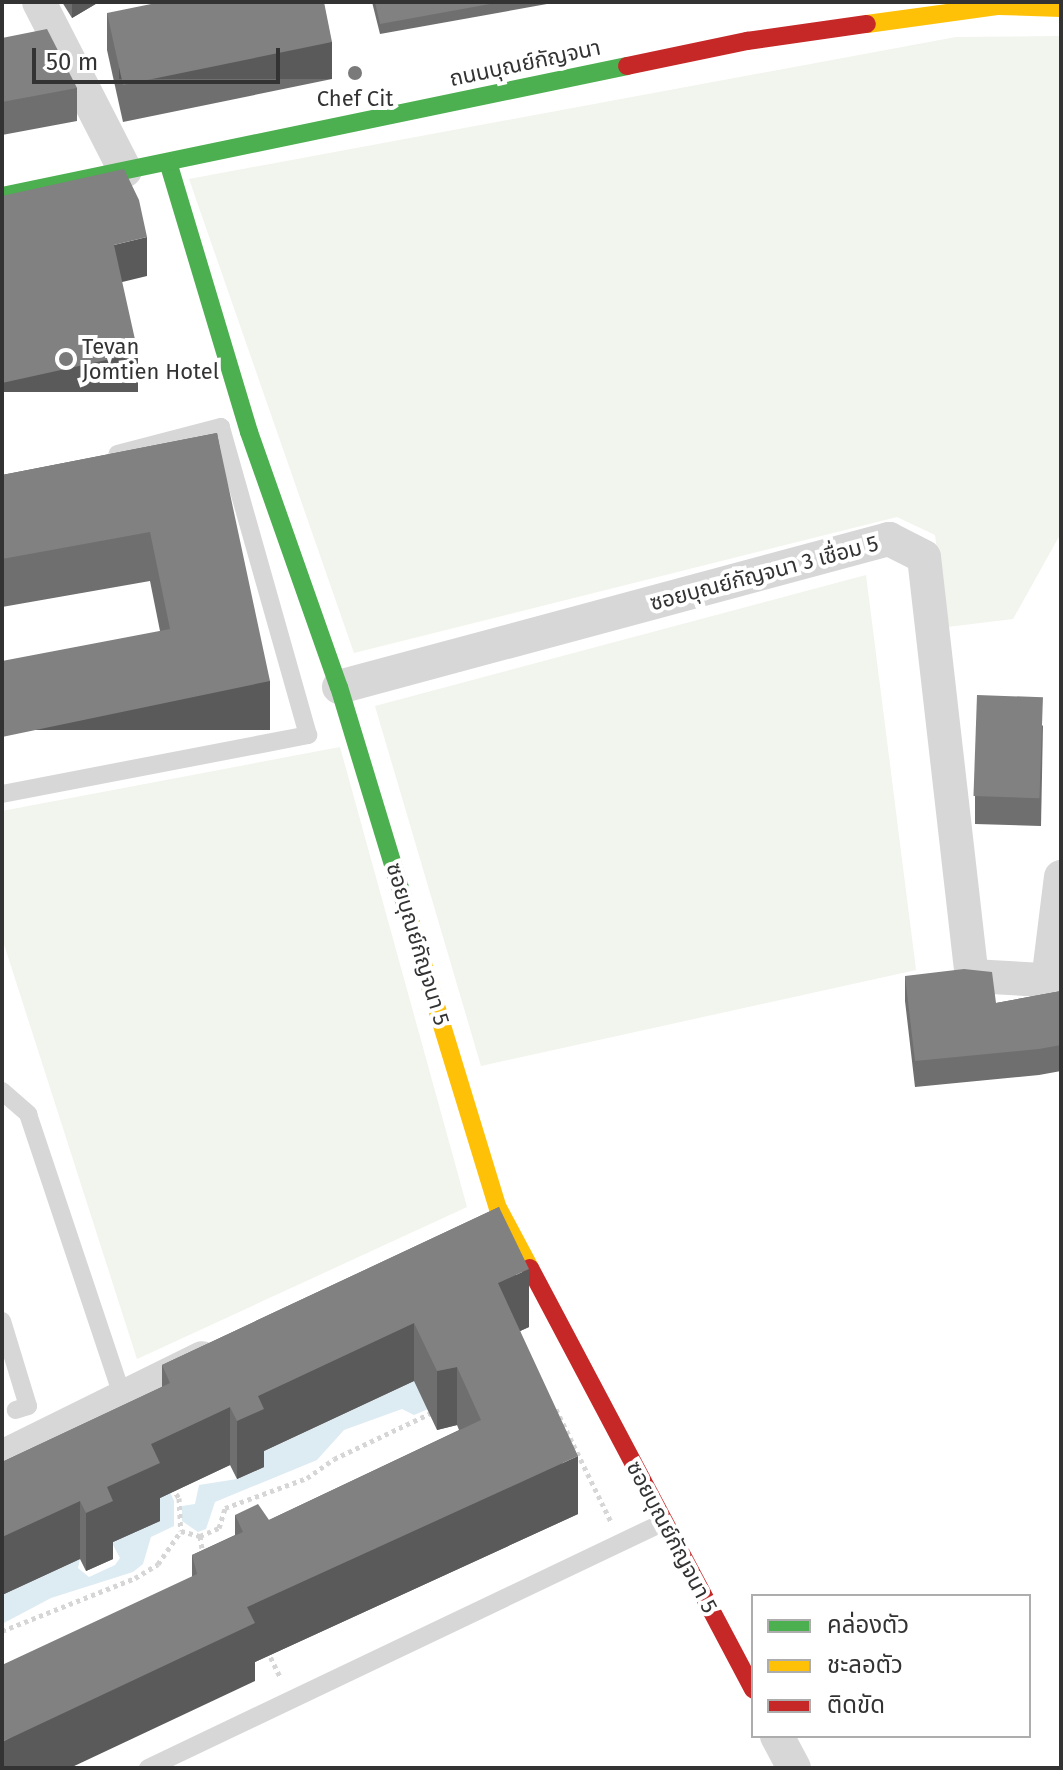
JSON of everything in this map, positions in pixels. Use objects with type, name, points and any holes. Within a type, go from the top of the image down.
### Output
[{"type":"street","points":[[39,2],[125,170]]},
{"type":"street","name":"ถนนบุณย์กัญจนา","points":[[2,196],[747,41],[999,6],[1061,8]]},
{"type":"street","name":"ซอยบุณย์กัญจนา 5","points":[[168,162],[249,432],[339,687],[484,1215],[664,1522],[751,1686]]},
{"type":"street","name":"ซอยบุณย์กัญจนา 3 เชื่อม 5","points":[[339,687],[889,539],[924,557],[972,976],[1055,981]]},
{"type":"street","points":[[1055,981],[1061,877]]},
{"type":"street","points":[[2,1457],[234,1342]]},
{"type":"street","points":[[778,1738],[794,1768]]},
{"type":"lane","points":[[2,794],[308,735],[221,427],[100,458]]},
{"type":"lane","points":[[2,1091],[28,1114],[123,1398]]},
{"type":"lane","points":[[2,1321],[22,1408],[41,1438]]},
{"type":"lane","points":[[148,1768],[664,1522]]},
{"type":"path","points":[[181,1531],[200,1536],[219,1528],[225,1508],[307,1478],[334,1459],[450,1404]]},
{"type":"path","points":[[554,1406],[622,1543]]},
{"type":"path","points":[[2,1631],[135,1578],[158,1564],[181,1531],[179,1498],[167,1477]]},
{"type":"path","points":[[198,1568],[205,1548],[200,1536]]},
{"type":"path","points":[[266,1647],[291,1699]]},
{"type":"shaded area","points":[[1061,36],[1061,533],[1013,619],[947,627],[935,535],[897,517],[354,653],[189,179],[956,37]]},
{"type":"shaded area","points":[[866,575],[916,970],[481,1066],[375,706]]},
{"type":"shaded area","points":[[340,747],[467,1207],[137,1359],[2,938],[2,811]]},
{"type":"shaded area","points":[[442,1368],[428,1409],[414,1415],[402,1409],[344,1430],[317,1460],[215,1502],[206,1529],[198,1532],[182,1521],[182,1506],[195,1504],[199,1485],[237,1479],[263,1467],[258,1454]]},
{"type":"shaded area","points":[[166,1483],[174,1501],[174,1526],[151,1537],[143,1564],[133,1572],[51,1598],[2,1624],[2,1595],[80,1559],[78,1568],[89,1577],[115,1565],[120,1558],[112,1543],[147,1493]]},
{"type":"building","points":[[161,2],[324,2],[332,42],[123,85],[107,13]]},
{"type":"building","points":[[375,2],[501,2],[380,24]]},
{"type":"building","points":[[47,29],[77,88],[2,102],[2,38]]},
{"type":"building","points":[[124,169],[139,200],[147,237],[114,245],[138,353],[2,383],[2,196]]},
{"type":"building","points":[[217,433],[270,681],[2,737],[2,661],[170,629],[150,532],[2,559],[2,475]]},
{"type":"building","points":[[977,695],[1043,697],[1039,798],[973,796]]},
{"type":"building","points":[[964,969],[992,972],[996,1003],[1061,991],[1061,1045],[915,1061],[905,976]]},
{"type":"building","points":[[499,1207],[529,1269],[498,1283],[578,1456],[247,1607],[255,1623],[2,1742],[2,1665],[197,1574],[192,1555],[243,1532],[235,1515],[258,1504],[269,1520],[481,1420],[457,1367],[437,1371],[414,1323],[258,1396],[264,1409],[237,1421],[230,1407],[151,1444],[160,1463],[107,1487],[113,1501],[86,1513],[80,1501],[2,1537],[2,1462],[170,1383],[162,1365]]},
{"type":"traffic: fast","points":[[2,196],[627,66]]},
{"type":"traffic: fast","points":[[168,162],[249,432],[339,687],[411,924]]},
{"type":"traffic: slow","points":[[867,24],[999,6],[1061,8]]},
{"type":"traffic: slow","points":[[411,924],[498,1208],[530,1268]]},
{"type":"traffic: jam","points":[[627,66],[747,41],[867,24]]},
{"type":"traffic: jam","points":[[530,1268],[751,1686]]},
{"type":"place","name":"Chef Cit","points":[[355,73]]},
{"type":"place","name":"Tevan Jomtien Hotel","points":[[66,359]]}]
